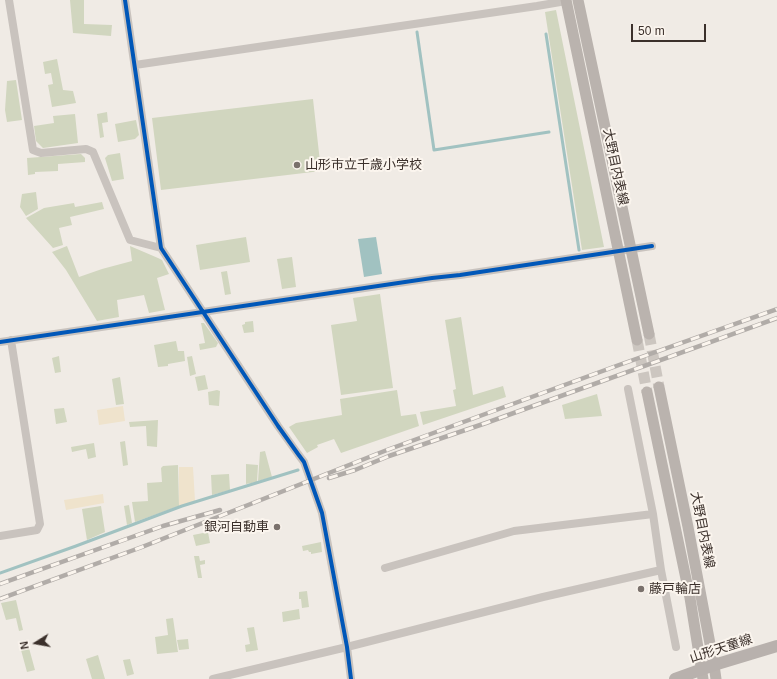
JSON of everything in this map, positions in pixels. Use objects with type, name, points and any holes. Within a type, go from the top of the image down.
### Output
[{"type":"main road","name":"大野目内表線","points":[[566,0],[637,340]]},
{"type":"main road","name":"大野目内表線","points":[[578,0],[649,334]]},
{"type":"main road","name":"大野目内表線","points":[[659,387],[716,679]]},
{"type":"main road","name":"大野目内表線","points":[[647,392],[690,598],[702,674]]},
{"type":"main road","name":"山形天童線","points":[[675,679],[702,674],[714,665],[777,646]]},
{"type":"street","points":[[9,0],[32,150],[40,153],[86,150],[93,152],[130,240],[161,248]]},
{"type":"street","points":[[126,0],[161,248],[278,426],[304,462],[322,513],[347,647],[351,679]]},
{"type":"street","points":[[135,65],[530,7],[566,0]]},
{"type":"street","points":[[0,342],[652,246]]},
{"type":"street","points":[[0,536],[37,530],[40,524],[11,340]]},
{"type":"street","points":[[628,389],[653,514],[661,570],[676,647]]},
{"type":"street","points":[[385,568],[514,531],[653,514]]},
{"type":"street","points":[[213,679],[347,647],[543,597],[661,570]]},
{"type":"green space","points":[[70,0],[84,0],[84,24],[112,25],[111,36],[73,33]]},
{"type":"green space","points":[[556,10],[604,247],[582,250],[545,12]]},
{"type":"green space","points":[[57,59],[63,90],[73,91],[76,103],[52,107],[48,85],[53,84],[51,73],[45,74],[43,62]]},
{"type":"green space","points":[[16,80],[22,120],[7,122],[5,110],[7,81]]},
{"type":"green space","points":[[313,99],[321,171],[161,190],[152,118]]},
{"type":"green space","points":[[107,112],[108,122],[102,123],[104,137],[100,138],[97,114]]},
{"type":"green space","points":[[75,114],[78,143],[43,148],[36,141],[34,126],[54,123],[53,116]]},
{"type":"green space","points":[[136,120],[139,135],[135,139],[118,142],[115,124]]},
{"type":"green space","points":[[120,153],[124,179],[112,181],[105,158],[108,155]]},
{"type":"green space","points":[[81,154],[85,158],[85,162],[58,164],[58,171],[35,172],[35,174],[28,175],[27,158]]},
{"type":"green space","points":[[36,192],[38,209],[26,216],[20,207],[22,194]]},
{"type":"green space","points":[[102,202],[104,209],[70,217],[72,225],[59,228],[63,245],[53,248],[26,218],[44,208],[74,203],[75,207]]},
{"type":"green space","points":[[246,237],[250,262],[200,270],[196,245]]},
{"type":"green space","points":[[67,246],[79,277],[132,261],[130,246],[162,260],[169,274],[157,278],[165,310],[149,313],[144,295],[117,300],[119,317],[97,321],[66,270],[52,252]]},
{"type":"green space","points":[[292,257],[296,287],[282,289],[277,259]]},
{"type":"green space","points":[[227,271],[231,294],[225,295],[221,272]]},
{"type":"green space","points":[[380,294],[393,388],[341,395],[331,325],[357,321],[353,298]]},
{"type":"green space","points":[[461,317],[473,395],[503,386],[506,397],[423,425],[420,412],[456,406],[453,390],[456,389],[445,320]]},
{"type":"green space","points":[[253,321],[254,332],[244,333],[242,325],[245,324],[245,322]]},
{"type":"green space","points":[[201,323],[204,323],[218,343],[216,347],[200,350],[199,344],[205,343]]},
{"type":"green space","points":[[176,341],[178,351],[184,351],[185,361],[158,367],[154,345]]},
{"type":"green space","points":[[59,356],[61,372],[55,373],[52,358]]},
{"type":"green space","points":[[192,356],[196,374],[190,376],[187,357]]},
{"type":"green space","points":[[205,375],[208,389],[198,391],[195,377]]},
{"type":"green space","points":[[120,377],[124,404],[116,405],[112,379]]},
{"type":"green space","points":[[217,390],[220,391],[219,406],[209,405],[208,392]]},
{"type":"green space","points":[[397,390],[401,416],[416,414],[419,426],[341,453],[334,439],[317,445],[318,447],[307,453],[289,427],[296,423],[342,415],[340,399]]},
{"type":"green space","points":[[597,394],[602,416],[565,419],[562,405]]},
{"type":"green space","points":[[64,408],[67,422],[56,424],[54,409]]},
{"type":"green space","points":[[158,420],[157,447],[147,446],[146,426],[130,427],[129,422]]},
{"type":"green space","points":[[125,441],[128,465],[123,466],[120,442]]},
{"type":"green space","points":[[94,443],[96,457],[88,459],[86,449],[72,452],[71,447]]},
{"type":"green space","points":[[265,451],[272,477],[258,481],[260,452]]},
{"type":"green space","points":[[246,464],[258,465],[257,482],[246,484]]},
{"type":"green space","points":[[178,465],[179,506],[135,522],[132,502],[148,501],[147,483],[162,482],[161,468],[163,466]]},
{"type":"green space","points":[[229,474],[230,490],[212,495],[211,475]]},
{"type":"green space","points":[[129,505],[132,523],[127,525],[124,506]]},
{"type":"green space","points":[[101,506],[105,532],[87,540],[82,509]]},
{"type":"green space","points":[[208,532],[210,543],[196,546],[193,535]]},
{"type":"green space","points":[[321,542],[322,552],[311,554],[308,550],[303,551],[302,546]]},
{"type":"green space","points":[[194,556],[199,556],[200,561],[205,560],[205,564],[200,565],[202,578],[198,578]]},
{"type":"green space","points":[[307,591],[309,607],[302,608],[301,599],[299,599],[299,592]]},
{"type":"green space","points":[[16,600],[23,630],[19,631],[16,618],[6,620],[1,603]]},
{"type":"green space","points":[[299,609],[300,619],[283,622],[282,612]]},
{"type":"green space","points":[[173,618],[178,652],[157,654],[155,637],[168,635],[166,619]]},
{"type":"green space","points":[[254,627],[258,650],[246,652],[245,645],[250,644],[247,628]]},
{"type":"green space","points":[[188,639],[189,649],[179,650],[177,640]]},
{"type":"green space","points":[[29,648],[35,670],[27,672],[21,650]]},
{"type":"green space","points":[[98,655],[105,679],[92,679],[86,659]]},
{"type":"green space","points":[[130,659],[134,674],[127,676],[123,660]]},
{"type":"sand","points":[[123,406],[125,421],[99,425],[97,410]]},
{"type":"sand","points":[[179,467],[193,467],[195,501],[179,506]]},
{"type":"sand","points":[[103,494],[104,503],[66,510],[64,500]]},
{"type":"water","points":[[376,237],[382,274],[364,277],[358,239]]},
{"type":"waterway","points":[[417,32],[434,150],[549,132]]},
{"type":"waterway","points":[[546,34],[579,250]]},
{"type":"waterway","points":[[0,573],[182,506],[298,470]]},
{"type":"tunnel","points":[[649,334],[659,387]]},
{"type":"tunnel","points":[[637,340],[647,392]]},
{"type":"railway","points":[[0,599],[142,547],[387,450],[777,309]]},
{"type":"railway","points":[[329,478],[355,470],[389,456],[486,423],[777,318]]},
{"type":"railway","points":[[0,584],[163,526],[220,510]]},
{"type":"cycle path","points":[[125,0],[161,248],[278,426],[304,462],[322,513],[347,647],[351,679]]},
{"type":"cycle path","points":[[0,342],[652,246]]},
{"type":"place","name":"山形市立千歳小学校","points":[[297,165]]},
{"type":"place","name":"銀河自動車","points":[[277,527]]},
{"type":"place","name":"藤戸輪店","points":[[641,589]]}]
